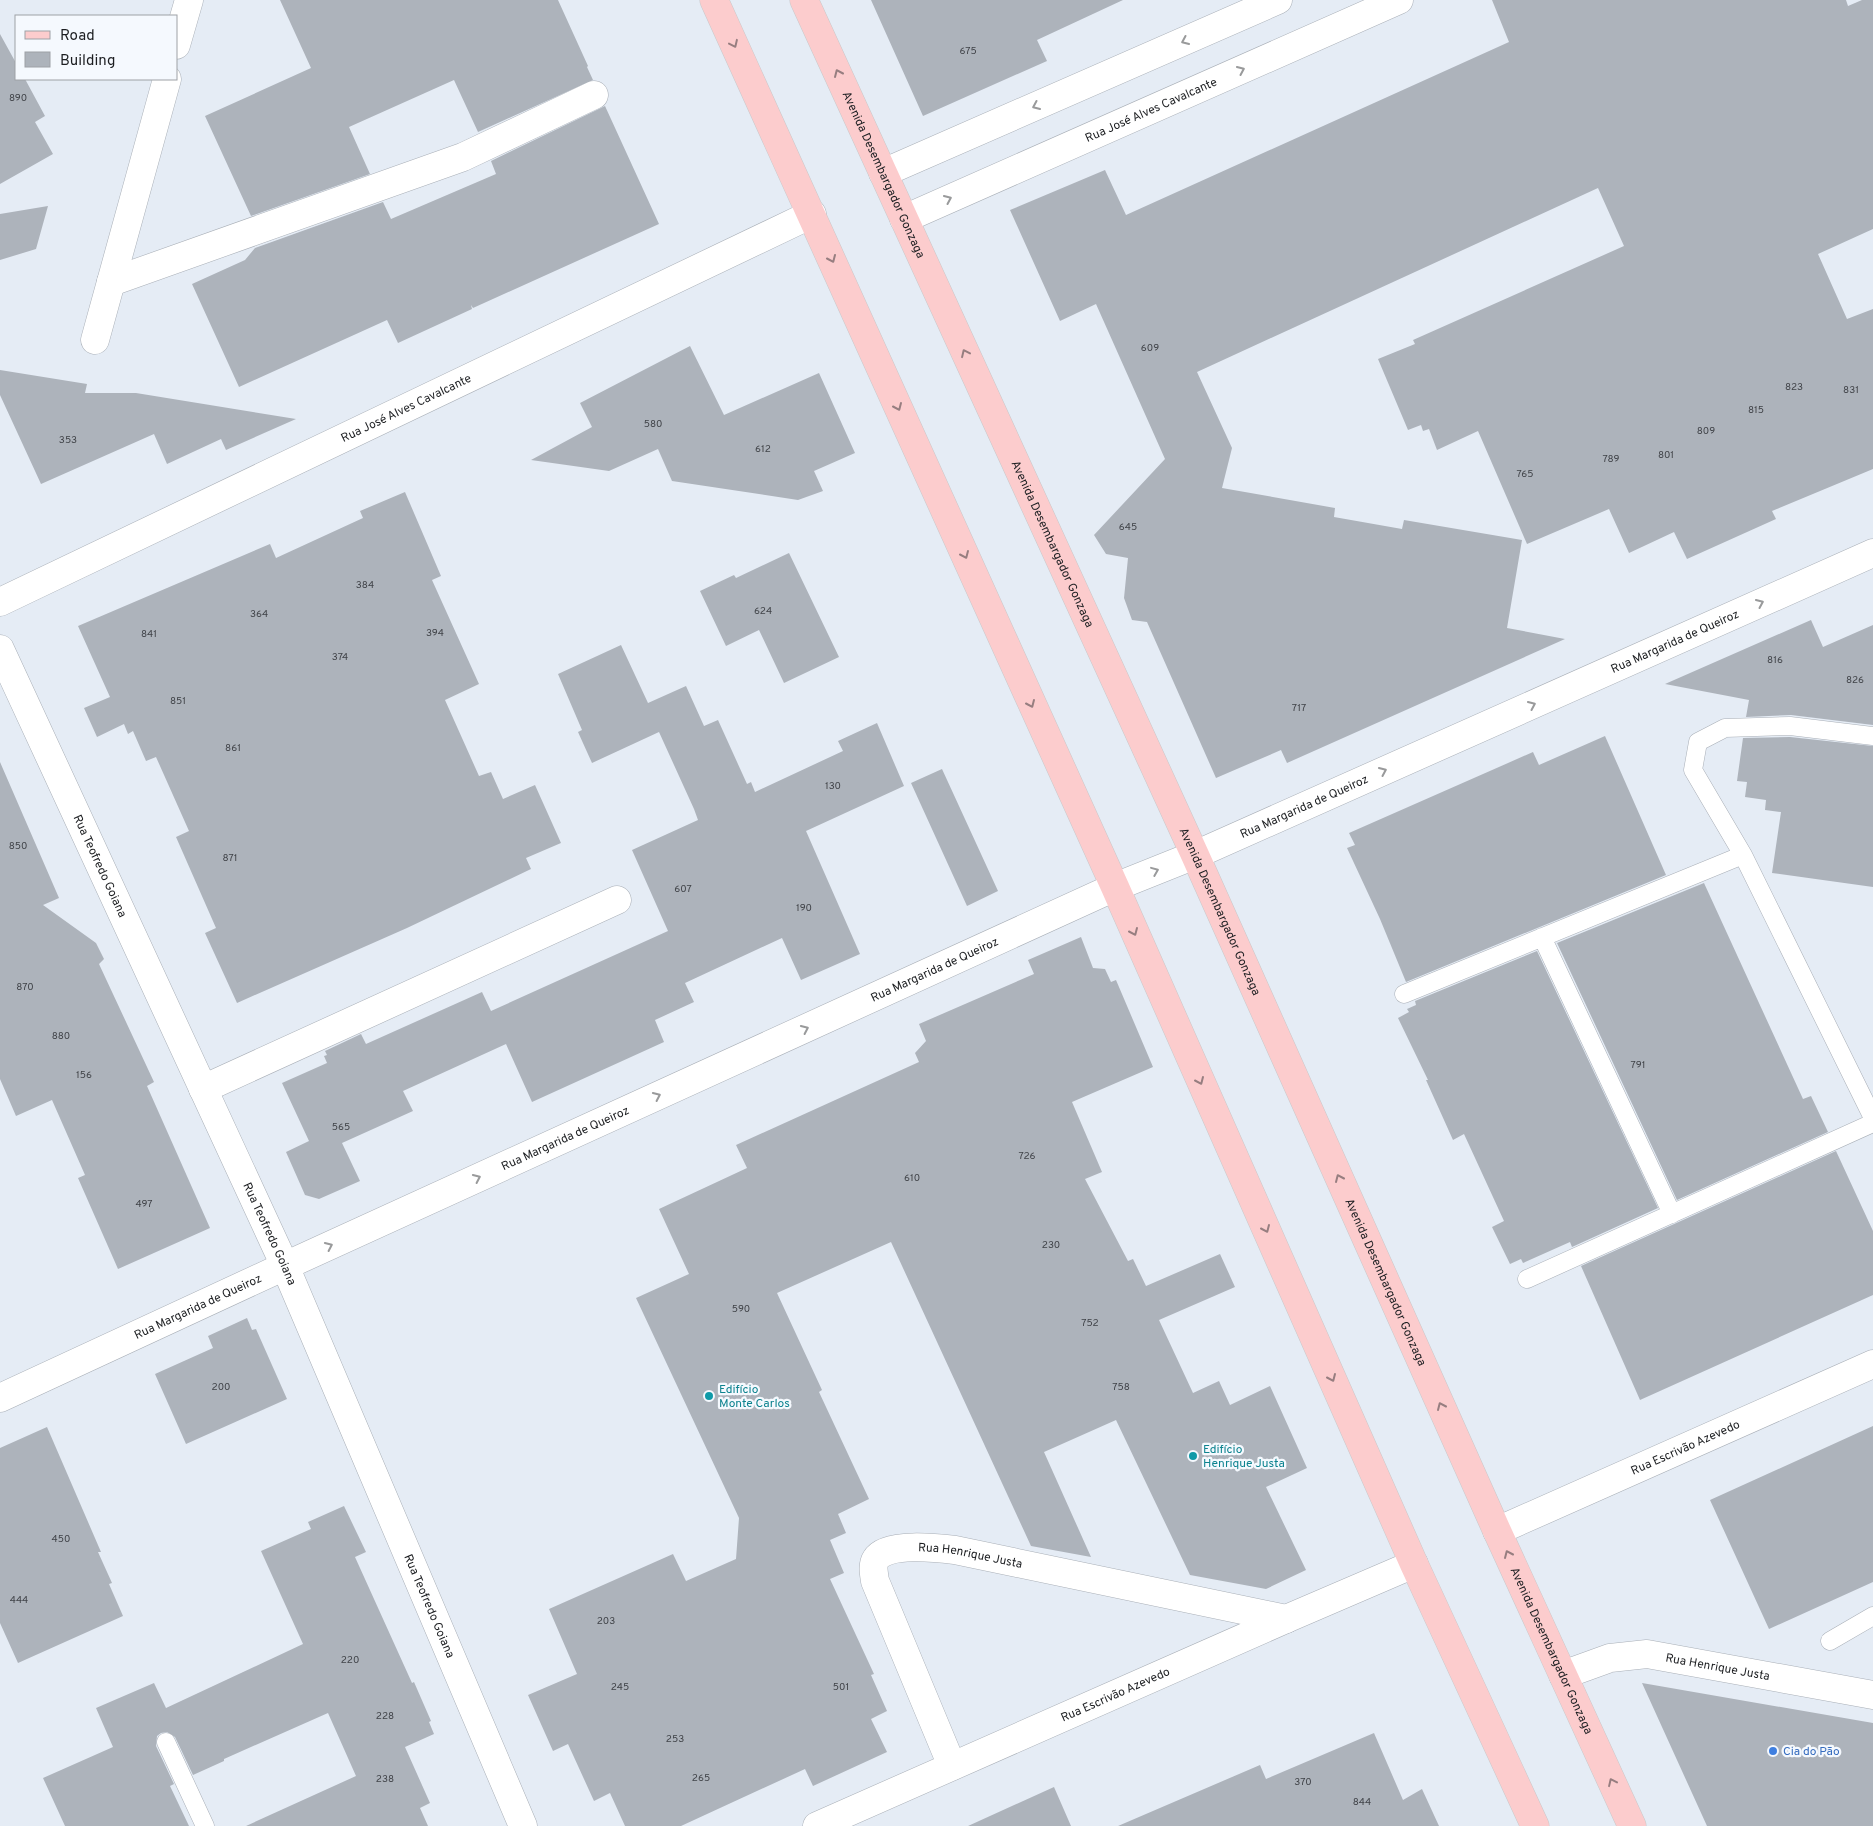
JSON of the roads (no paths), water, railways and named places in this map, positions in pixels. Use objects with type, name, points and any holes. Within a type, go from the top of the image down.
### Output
[{"type":"main road","points":[[714,0],[1114,887],[1414,1564],[1535,1826]]},
{"type":"main road","name":"Avenida Desembargador Gonzaga","points":[[804,0],[1195,855],[1497,1530],[1632,1826]]},
{"type":"street","points":[[178,38],[188,0]]},
{"type":"street","points":[[883,173],[1278,0]]},
{"type":"street","name":"Rua José Alves Cavalcante","points":[[904,219],[1399,0]]},
{"type":"street","points":[[95,340],[167,80]]},
{"type":"street","points":[[111,282],[463,157],[594,95]]},
{"type":"street","name":"Rua José Alves Cavalcante","points":[[0,602],[812,214]]},
{"type":"street","name":"Rua Margarida de Queiroz","points":[[0,1398],[1114,887],[1195,855],[1873,553]]},
{"type":"street","name":"Rua Teofredo Goiana","points":[[0,649],[285,1266],[524,1826]]},
{"type":"street","points":[[202,1089],[617,900]]},
{"type":"street","name":"Rua Escrivão Azevedo","points":[[1497,1530],[1873,1364]]},
{"type":"street","name":"Rua Henrique Justa","points":[[952,1766],[875,1581],[873,1570],[875,1560],[881,1554],[890,1550],[914,1548],[955,1550],[1286,1619]]},
{"type":"street","name":"Rua Escrivão Azevedo","points":[[817,1826],[1414,1564]]},
{"type":"street","name":"Rua Henrique Justa","points":[[1563,1676],[1610,1658],[1647,1654],[1873,1695]]},
{"type":"lane","points":[[1873,736],[1790,726],[1725,728],[1698,742],[1693,770],[1743,855],[1873,1118]]},
{"type":"lane","points":[[1404,994],[1743,855]]},
{"type":"lane","points":[[1542,937],[1672,1214]]},
{"type":"lane","points":[[1527,1279],[1873,1123]]},
{"type":"lane","points":[[1830,1641],[1873,1616]]},
{"type":"lane","points":[[166,1742],[205,1826]]},
{"type":"place","name":"Edifício Monte Carlos","points":[[709,1396]]},
{"type":"place","name":"Edifício Henrique Justa","points":[[1193,1456]]},
{"type":"place","name":"Cia do Pão","points":[[1773,1751]]}]
